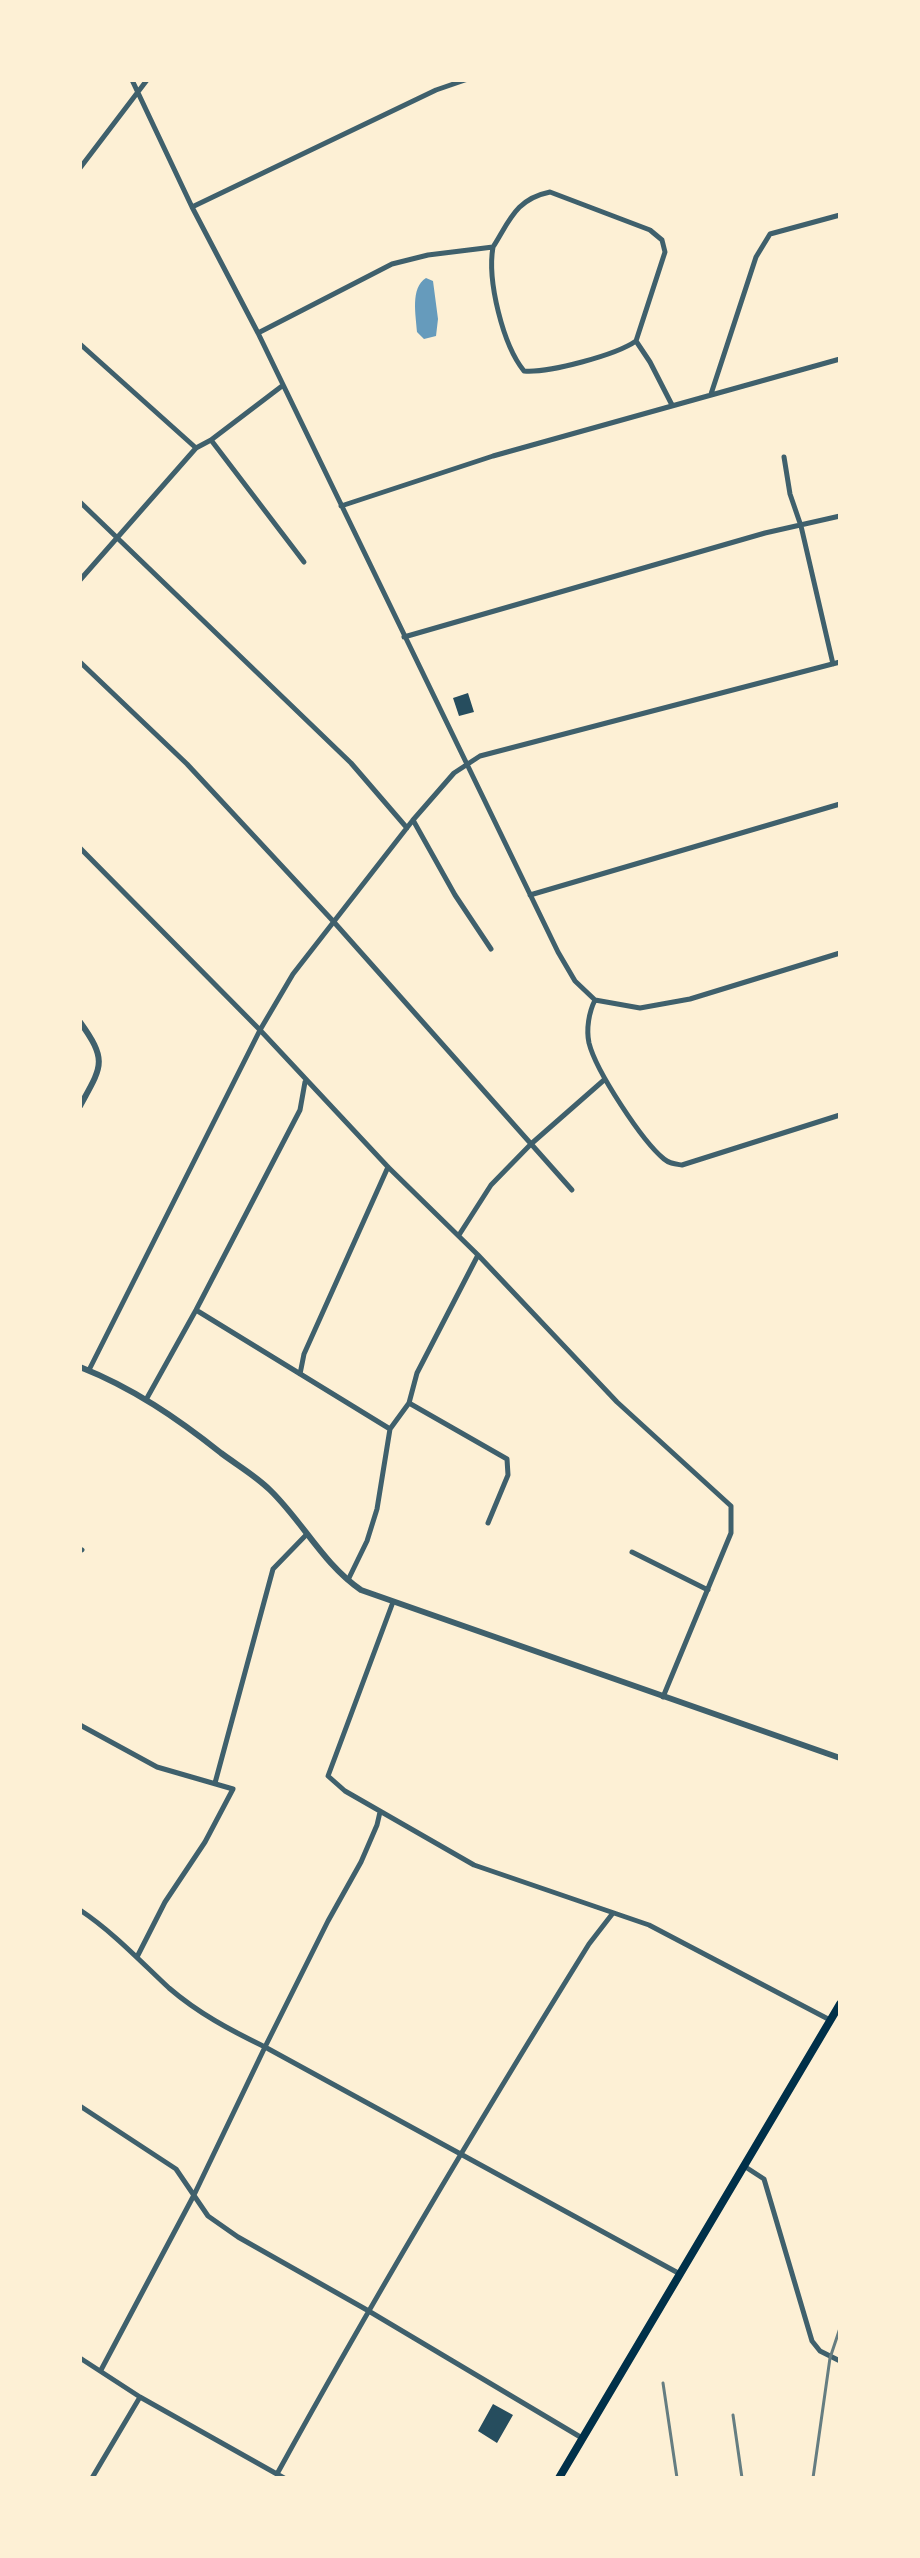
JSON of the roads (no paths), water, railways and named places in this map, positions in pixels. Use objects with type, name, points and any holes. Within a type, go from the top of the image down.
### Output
[{"type":"main road","points":[[559,2478],[840,2004]]},
{"type":"street","points":[[132,80],[530,895],[575,981],[595,1000],[640,1008],[690,999],[840,953]]},
{"type":"street","points":[[80,168],[147,80]]},
{"type":"street","points":[[192,207],[436,90],[465,80]]},
{"type":"street","points":[[550,192],[650,230],[662,240],[665,252],[636,341],[626,348],[540,372],[524,371],[515,360],[494,296],[490,264],[493,247],[519,205],[534,196],[550,192]]},
{"type":"street","points":[[710,394],[756,257],[770,234],[840,215]]},
{"type":"street","points":[[258,333],[392,264],[442,253],[493,247]]},
{"type":"street","points":[[636,341],[672,405]]},
{"type":"street","points":[[80,344],[196,448]]},
{"type":"street","points":[[341,506],[493,456],[840,359]]},
{"type":"street","points":[[80,580],[196,448],[282,386]]},
{"type":"street","points":[[211,440],[304,562]]},
{"type":"street","points":[[89,1370],[260,1030],[293,974],[413,820],[454,773],[480,756],[837,663],[790,494],[784,457]]},
{"type":"street","points":[[80,502],[351,763],[407,828]]},
{"type":"street","points":[[404,637],[765,533],[840,516]]},
{"type":"street","points":[[80,662],[187,764],[333,921],[572,1190]]},
{"type":"street","points":[[530,895],[840,804]]},
{"type":"street","points":[[413,820],[455,895],[491,949]]},
{"type":"street","points":[[80,848],[260,1030],[388,1167],[459,1235],[617,1402],[731,1506],[731,1533],[663,1697]]},
{"type":"street","points":[[595,1000],[589,1012],[588,1041],[604,1080],[667,1162],[682,1165],[840,1115]]},
{"type":"street","points":[[80,1022],[100,1057],[98,1073],[80,1106]]},
{"type":"street","points":[[459,1235],[491,1185],[531,1144],[604,1080]]},
{"type":"street","points":[[147,1398],[300,1110],[306,1081]]},
{"type":"street","points":[[300,1374],[304,1354],[388,1167]]},
{"type":"street","points":[[348,1580],[367,1541],[377,1509],[390,1429],[409,1403],[417,1373],[478,1255]]},
{"type":"street","points":[[196,1310],[390,1429]]},
{"type":"street","points":[[80,1367],[147,1398],[268,1487],[348,1580],[361,1590],[840,1758]]},
{"type":"street","points":[[409,1403],[507,1459],[508,1475],[488,1523]]},
{"type":"street","points":[[215,1783],[273,1569],[307,1534]]},
{"type":"street","points":[[632,1552],[708,1590]]},
{"type":"street","points":[[393,1602],[328,1776],[345,1791],[474,1865],[649,1925],[831,2020]]},
{"type":"street","points":[[80,1725],[157,1767],[233,1789],[205,1842],[165,1902],[137,1957]]},
{"type":"street","points":[[101,2370],[194,2195],[328,1921],[361,1862],[380,1812]]},
{"type":"street","points":[[80,1910],[214,2022],[680,2274]]},
{"type":"street","points":[[277,2474],[367,2310],[460,2153],[589,1944],[613,1913]]},
{"type":"street","points":[[80,2106],[176,2169],[208,2216],[238,2237],[584,2439]]},
{"type":"street","points":[[744,2166],[764,2179],[807,2332],[820,2351],[840,2361]]},
{"type":"street","points":[[80,2358],[140,2397],[284,2478]]},
{"type":"street","points":[[92,2478],[140,2397]]},
{"type":"water","points":[[426,278],[433,281],[438,319],[436,336],[424,339],[417,332],[415,302],[418,288]]},
{"type":"railway","points":[[813,2478],[830,2358],[840,2328]]},
{"type":"railway","points":[[663,2383],[677,2478]]},
{"type":"railway","points":[[733,2415],[742,2478]]}]
